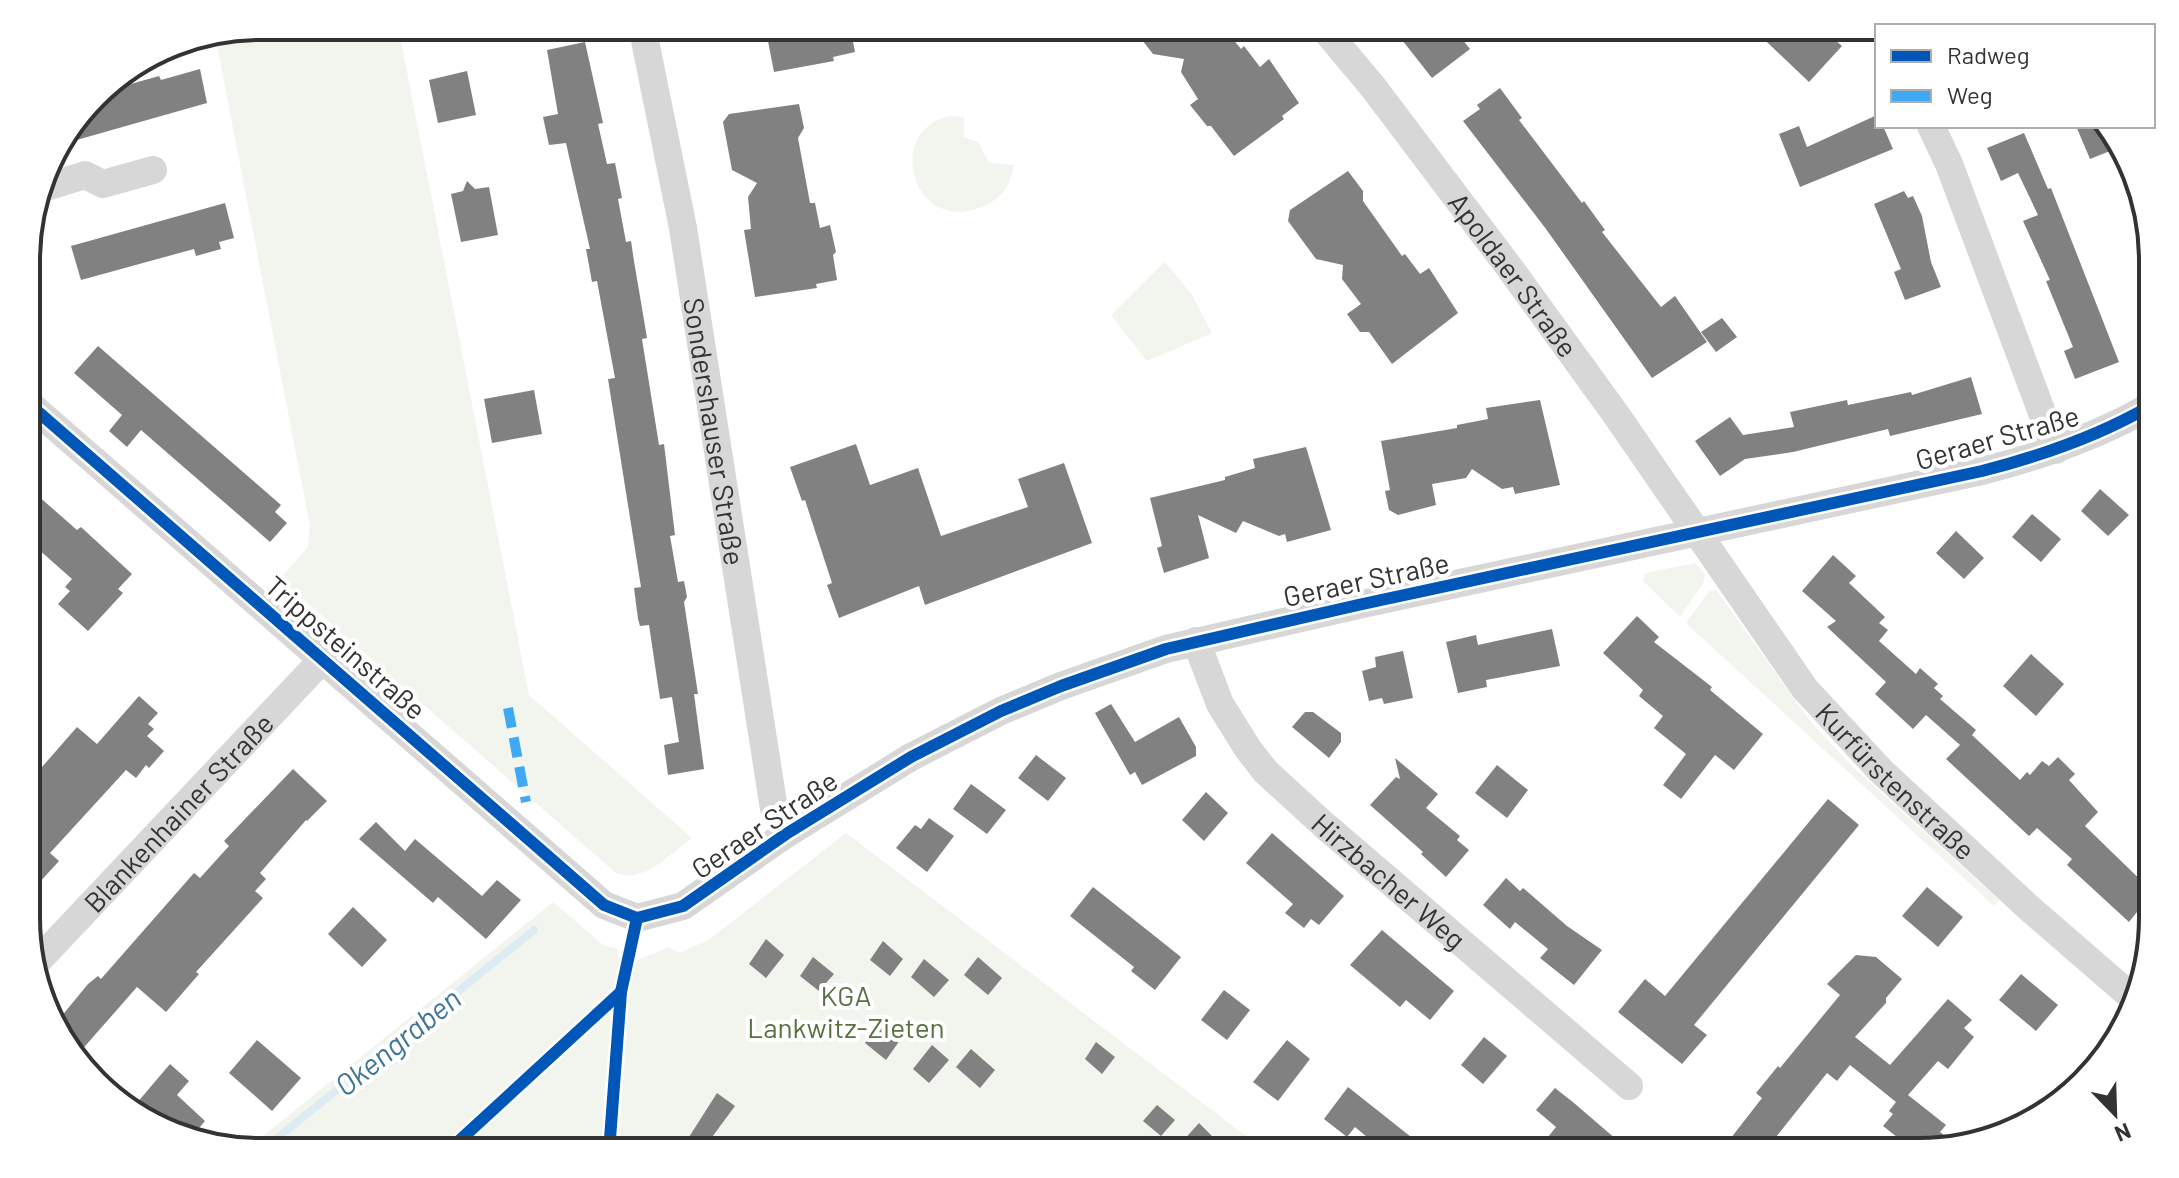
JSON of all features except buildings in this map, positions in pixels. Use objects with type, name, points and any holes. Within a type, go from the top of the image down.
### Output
[{"type":"street","name":"Sondershauser Straße","points":[[645,40],[683,228],[774,809],[786,834]]},
{"type":"street","name":"Apoldaer Straße","points":[[1334,40],[1398,118],[1509,267],[1696,531]]},
{"type":"street","points":[[1932,128],[1949,164],[2056,450]]},
{"type":"street","points":[[54,185],[85,175],[103,184],[153,170]]},
{"type":"street","name":"Geraer Straße","points":[[637,918],[683,906],[786,834],[911,757],[1001,711],[1079,679],[1196,641],[1982,471],[2056,450],[2097,434],[2139,412]]},
{"type":"street","name":"Trippsteinstraße","points":[[40,413],[604,905],[637,918]]},
{"type":"street","name":"Kurfürstenstraße","points":[[1696,531],[1805,689],[1848,737],[2028,907],[2126,992]]},
{"type":"street","name":"Hirzbacher Weg","points":[[1196,641],[1220,704],[1266,772],[1629,1086]]},
{"type":"street","name":"Blankenhainer Straße","points":[[43,955],[323,659]]},
{"type":"green space","points":[[245,40],[401,40],[529,695],[692,838],[647,871],[626,875],[616,873],[280,579],[308,547],[310,526],[217,44]]},
{"type":"green space","points":[[951,116],[964,117],[964,137],[978,142],[989,163],[1014,165],[1009,183],[998,197],[988,204],[962,212],[941,208],[925,196],[916,179],[912,160],[917,141],[929,125]]},
{"type":"green space","points":[[1165,262],[1192,295],[1212,333],[1147,361],[1111,315]]},
{"type":"green space","points":[[1696,563],[1705,575],[1703,583],[1680,617],[1643,581],[1645,573]]},
{"type":"green space","points":[[1716,590],[1811,722],[1852,766],[1999,900],[1994,906],[1686,623],[1709,591]]},
{"type":"green space","name":"KGA Lankwitz-Zieten","points":[[846,833],[1249,1138],[261,1138],[553,902],[603,945],[618,949],[618,957],[635,971],[636,961],[668,947],[680,953],[710,939]]},
{"type":"waterway","name":"Okengraben","points":[[277,1138],[534,930]]},
{"type":"marked path","points":[[508,708],[526,802]]},
{"type":"cycle path","points":[[637,918],[683,906],[786,834],[911,757],[1001,711],[1166,649],[1982,471],[2069,444],[2139,412]]},
{"type":"cycle path","points":[[40,413],[604,905],[637,918]]},
{"type":"cycle path","points":[[610,1138],[621,992],[637,918]]},
{"type":"cycle path","points":[[462,1138],[621,992]]}]
